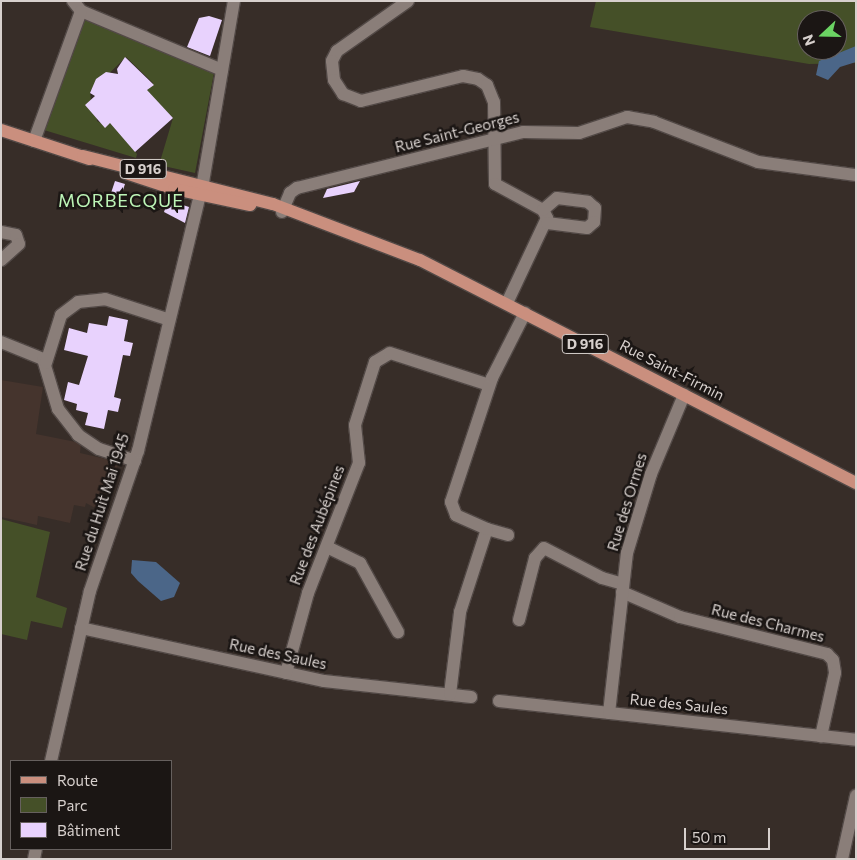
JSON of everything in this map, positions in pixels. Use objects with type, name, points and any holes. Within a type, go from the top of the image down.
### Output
[{"type":"main road","name":"D 916","points":[[1,130],[201,190]]},
{"type":"main road","name":"Rue Saint-Firmin","points":[[201,190],[283,210],[414,258],[507,303],[856,483]]},
{"type":"street","name":"Rue du Huit Mai 1945","points":[[50,760],[80,628],[99,562],[135,461],[167,319],[201,190],[234,1]]},
{"type":"street","points":[[408,1],[337,51],[332,67],[339,90],[351,99],[366,100],[450,78],[473,77],[483,82],[493,97],[494,141],[492,174],[497,187],[543,210],[547,223],[507,303]]},
{"type":"street","points":[[34,141],[77,6],[222,70]]},
{"type":"street","name":"Rue Saint-Georges","points":[[283,210],[290,193],[297,188],[436,150],[494,141],[529,130],[579,133],[633,117],[751,160],[856,175]]},
{"type":"street","points":[[543,210],[557,198],[588,202],[595,208],[594,222],[587,228],[547,223]]},
{"type":"street","points":[[1,232],[14,234],[20,241],[16,250],[1,260]]},
{"type":"street","points":[[46,363],[50,357],[61,315],[78,302],[105,299],[167,319]]},
{"type":"street","points":[[508,535],[487,529],[456,515],[451,502],[489,385],[525,313]]},
{"type":"street","points":[[1,342],[40,356],[46,363],[58,408],[72,429],[93,447],[135,461]]},
{"type":"street","name":"Rue des Aubépines","points":[[286,673],[308,593],[359,463],[355,425],[377,359],[393,354],[489,385]]},
{"type":"street","name":"Rue des Ormes","points":[[609,713],[622,588],[629,545],[648,482],[684,395]]},
{"type":"street","points":[[450,694],[460,612],[487,529]]},
{"type":"street","points":[[327,547],[360,563],[398,632]]},
{"type":"street","name":"Rue des Charmes","points":[[519,620],[534,558],[544,548],[680,617],[827,654],[833,660],[835,673],[821,736]]},
{"type":"street","name":"Rue des Saules","points":[[80,628],[333,682],[471,697]]},
{"type":"street","name":"Rue des Saules","points":[[499,701],[856,740]]},
{"type":"street","points":[[842,859],[856,796]]},
{"type":"shaded area","points":[[1,380],[43,387],[36,434],[81,443],[80,453],[119,462],[101,511],[86,503],[85,507],[74,505],[70,523],[38,516],[37,525],[1,517]]},
{"type":"green space","points":[[596,1],[856,1],[856,63],[809,64],[590,27]]},
{"type":"green space","points":[[85,19],[214,73],[195,173],[159,165],[173,118],[146,91],[153,83],[126,57],[90,92],[91,100],[86,105],[90,110],[96,105],[97,121],[105,125],[111,122],[137,154],[136,158],[44,130]]},
{"type":"green space","points":[[1,519],[50,532],[36,597],[67,608],[62,628],[31,621],[27,640],[1,634]]},
{"type":"water","points":[[856,46],[856,62],[840,67],[828,80],[816,75],[819,61],[847,60],[847,50]]},
{"type":"water","points":[[132,560],[156,562],[180,583],[174,597],[161,601],[138,581],[131,573]]},
{"type":"building","points":[[209,16],[222,20],[210,56],[187,47],[199,18]]},
{"type":"building","points":[[125,57],[154,85],[147,90],[173,118],[135,152],[110,123],[105,128],[85,105],[95,96],[90,93],[96,79],[106,72],[118,74],[117,69]]},
{"type":"building","points":[[115,181],[125,184],[120,199],[110,196]]},
{"type":"building","points":[[360,181],[354,192],[323,198],[327,189]]},
{"type":"building","points":[[168,200],[189,207],[185,223],[164,212]]},
{"type":"building","points":[[109,316],[128,320],[124,341],[133,343],[130,356],[123,355],[114,397],[121,399],[118,412],[108,410],[104,429],[85,425],[88,413],[76,410],[77,404],[64,400],[68,382],[79,385],[88,356],[64,350],[69,328],[87,333],[89,323],[107,326]]},
{"type":"district","name":"MORBECQUE","points":[[121,200]]}]
